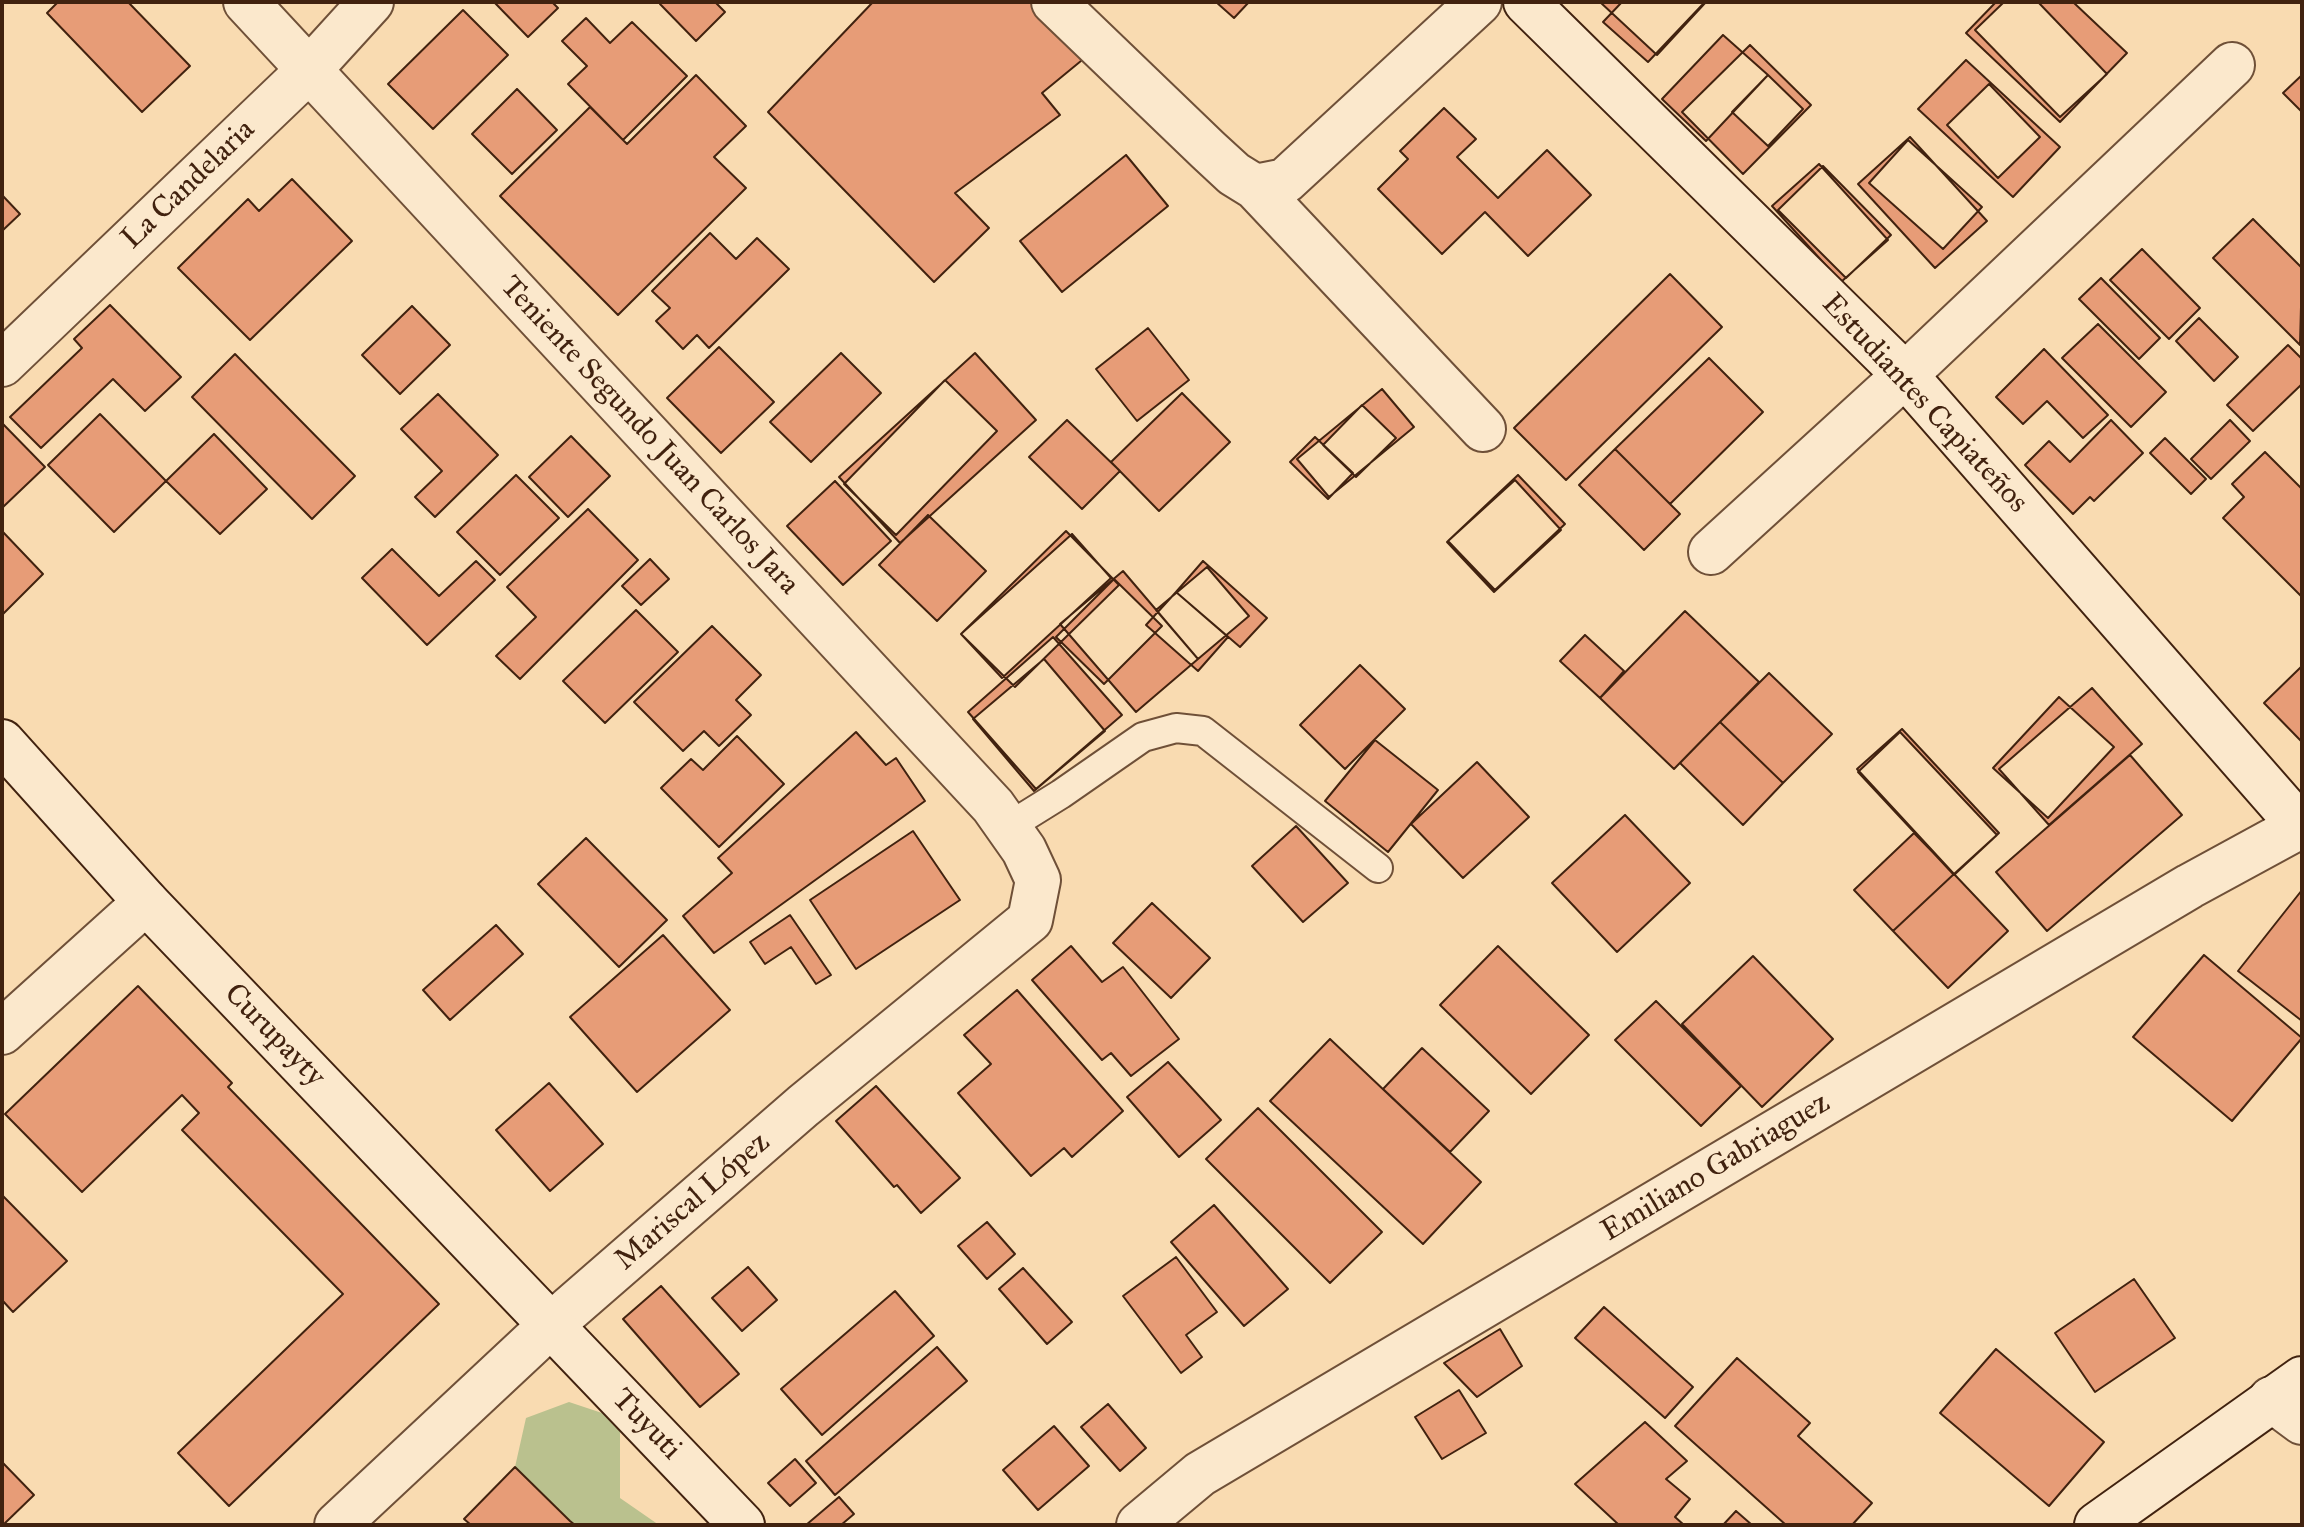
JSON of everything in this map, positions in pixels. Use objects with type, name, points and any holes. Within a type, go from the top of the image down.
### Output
[{"type":"street","name":"Teniente Segundo Juan Carlos Jara","points":[[246,2],[982,794],[1024,850],[1038,880]]},
{"type":"street","name":"La Candelaria","points":[[2,364],[309,70],[371,2]]},
{"type":"street","points":[[1054,2],[1234,174],[1255,187],[1483,429]]},
{"type":"street","points":[[1255,187],[1285,181],[1479,2]]},
{"type":"street","name":"Estudiantes Capiateños","points":[[1526,2],[1905,375],[2301,826]]},
{"type":"street","points":[[1711,552],[1905,375],[2232,65]]},
{"type":"street","name":"Curupayty","points":[[2,742],[146,902],[551,1325]]},
{"type":"street","name":"Emiliano Gabriaguez","points":[[1139,1525],[1200,1474],[2176,894],[2301,826]]},
{"type":"street","name":"Mariscal López","points":[[337,1525],[551,1325],[803,1106],[1030,920],[1038,880]]},
{"type":"street","points":[[2,1032],[146,902]]},
{"type":"street","name":"Tuyuti","points":[[551,1325],[742,1525]]},
{"type":"street","points":[[2097,1525],[2292,1400]]},
{"type":"lane","points":[[1008,827],[1143,737],[1176,728],[1203,731],[1378,868]]},
{"type":"green space","points":[[569,1402],[620,1419],[620,1498],[659,1525],[575,1525],[515,1467],[526,1418]]},
{"type":"building","points":[[58,2],[128,2],[190,66],[142,112],[47,13]]},
{"type":"building","points":[[494,2],[552,2],[558,8],[528,37]]},
{"type":"building","points":[[715,2],[725,12],[696,41],[660,4]]},
{"type":"building","points":[[873,2],[1035,2],[1087,56],[1042,93],[1060,115],[955,193],[989,228],[934,282],[768,112]]},
{"type":"building","points":[[1216,2],[1249,2],[1234,18]]},
{"type":"building","points":[[1600,2],[1706,2],[1657,55]]},
{"type":"building","points":[[1622,2],[1703,4],[1648,62],[1603,22]]},
{"type":"building","points":[[1996,2],[2073,2],[2127,53],[2060,122],[1966,33]]},
{"type":"building","points":[[2004,2],[2038,2],[2107,74],[2060,117],[1975,30]]},
{"type":"building","points":[[463,10],[508,55],[433,129],[388,84]]},
{"type":"building","points":[[586,18],[610,43],[632,22],[687,76],[623,140],[568,84],[587,66],[562,41]]},
{"type":"building","points":[[1723,35],[1768,75],[1706,141],[1662,99]]},
{"type":"building","points":[[1750,45],[1811,105],[1743,174],[1682,112]]},
{"type":"building","points":[[1966,60],[2060,147],[2013,197],[1918,109]]},
{"type":"building","points":[[696,75],[746,126],[714,157],[746,188],[618,315],[500,196],[590,107],[627,144]]},
{"type":"building","points":[[1768,75],[1803,109],[1768,146],[1732,112]]},
{"type":"building","points":[[2302,75],[2302,112],[2283,93]]},
{"type":"building","points":[[1989,84],[2040,137],[1998,178],[1947,125]]},
{"type":"building","points":[[517,89],[557,130],[512,174],[472,134]]},
{"type":"building","points":[[1444,108],[1476,139],[1457,157],[1498,198],[1547,150],[1591,195],[1528,256],[1485,212],[1442,254],[1378,189],[1408,159],[1400,151]]},
{"type":"building","points":[[1910,137],[1987,221],[1935,268],[1858,184]]},
{"type":"building","points":[[1908,140],[1982,207],[1943,249],[1869,183]]},
{"type":"building","points":[[1126,155],[1168,206],[1062,292],[1020,241]]},
{"type":"building","points":[[1819,164],[1888,240],[1841,282],[1772,206]]},
{"type":"building","points":[[1823,166],[1891,235],[1846,278],[1778,210]]},
{"type":"building","points":[[292,179],[352,241],[250,340],[178,268],[248,199],[259,211]]},
{"type":"building","points":[[2,195],[20,214],[2,231]]},
{"type":"building","points":[[2253,219],[2302,268],[2300,345],[2213,258]]},
{"type":"building","points":[[710,233],[736,259],[757,238],[789,269],[709,348],[697,335],[683,349],[656,321],[670,308],[652,291]]},
{"type":"building","points":[[2142,249],[2200,308],[2169,339],[2110,280]]},
{"type":"building","points":[[1670,274],[1722,327],[1566,480],[1514,428]]},
{"type":"building","points":[[2101,278],[2160,338],[2139,359],[2079,299]]},
{"type":"building","points":[[110,305],[181,377],[145,411],[113,379],[41,448],[10,417],[82,348],[74,339]]},
{"type":"building","points":[[412,306],[450,345],[400,394],[362,355]]},
{"type":"building","points":[[2199,318],[2238,357],[2214,381],[2176,341]]},
{"type":"building","points":[[2098,324],[2166,392],[2131,427],[2062,358]]},
{"type":"building","points":[[1148,328],[1189,380],[1137,421],[1096,369]]},
{"type":"building","points":[[2288,345],[2302,359],[2302,384],[2253,431],[2227,405]]},
{"type":"building","points":[[719,347],[774,402],[721,453],[667,398]]},
{"type":"building","points":[[2044,349],[2108,415],[2083,438],[2047,401],[2023,424],[1996,397]]},
{"type":"building","points":[[841,353],[881,393],[811,462],[770,422]]},
{"type":"building","points":[[975,353],[1036,420],[900,543],[839,477]]},
{"type":"building","points":[[235,354],[355,476],[312,519],[192,397]]},
{"type":"building","points":[[1709,358],[1763,412],[1670,504],[1615,449]]},
{"type":"building","points":[[945,380],[997,431],[896,535],[844,484]]},
{"type":"building","points":[[1382,389],[1414,427],[1329,497],[1297,459]]},
{"type":"building","points":[[1182,393],[1230,442],[1159,511],[1111,462]]},
{"type":"building","points":[[438,394],[498,455],[435,517],[415,497],[442,471],[401,429]]},
{"type":"building","points":[[1362,405],[1396,438],[1356,477],[1323,445]]},
{"type":"building","points":[[100,414],[166,481],[114,532],[48,465]]},
{"type":"building","points":[[1067,420],[1120,471],[1082,509],[1029,457]]},
{"type":"building","points":[[2111,420],[2143,453],[2094,501],[2090,497],[2073,514],[2025,465],[2049,441],[2070,462]]},
{"type":"building","points":[[2230,420],[2250,441],[2211,479],[2191,459]]},
{"type":"building","points":[[2,423],[45,467],[2,508]]},
{"type":"building","points":[[214,434],[267,489],[220,534],[166,481]]},
{"type":"building","points":[[571,436],[610,476],[568,517],[529,477]]},
{"type":"building","points":[[1315,437],[1353,473],[1328,499],[1290,462]]},
{"type":"building","points":[[2165,438],[2206,479],[2191,494],[2150,453]]},
{"type":"building","points":[[1615,449],[1680,514],[1644,550],[1579,485]]},
{"type":"building","points":[[2265,452],[2302,489],[2302,597],[2223,518],[2244,497],[2232,484]]},
{"type":"building","points":[[516,475],[559,518],[500,575],[457,532]]},
{"type":"building","points":[[1518,475],[1565,524],[1495,590],[1448,541]]},
{"type":"building","points":[[1515,480],[1561,530],[1494,592],[1447,542]]},
{"type":"building","points":[[835,481],[891,541],[843,585],[787,526]]},
{"type":"building","points":[[588,509],[638,560],[520,679],[496,656],[536,617],[507,587]]},
{"type":"building","points":[[928,515],[986,571],[937,621],[879,565]]},
{"type":"building","points":[[2,531],[43,574],[2,615]]},
{"type":"building","points":[[1066,531],[1119,585],[1015,687],[961,634]]},
{"type":"building","points":[[1072,534],[1111,578],[1002,678],[961,634]]},
{"type":"building","points":[[392,549],[439,596],[476,561],[495,580],[427,645],[362,578]]},
{"type":"building","points":[[650,559],[669,579],[641,605],[622,586]]},
{"type":"building","points":[[1203,561],[1267,618],[1240,647],[1176,592]]},
{"type":"building","points":[[1207,567],[1249,616],[1198,659],[1156,610]]},
{"type":"building","points":[[1123,571],[1198,659],[1136,712],[1060,624]]},
{"type":"building","points":[[1114,579],[1162,626],[1104,684],[1056,637]]},
{"type":"building","points":[[1176,592],[1228,637],[1198,671],[1146,625]]},
{"type":"building","points":[[636,610],[678,652],[605,723],[563,681]]},
{"type":"building","points":[[1685,611],[1759,682],[1674,769],[1600,698]]},
{"type":"building","points":[[712,626],[761,675],[736,700],[751,715],[719,746],[704,731],[683,751],[634,702]]},
{"type":"building","points":[[1585,635],[1624,671],[1600,698],[1560,661]]},
{"type":"building","points":[[1053,637],[1122,715],[1036,789],[968,712]]},
{"type":"building","points":[[1044,659],[1105,731],[1034,791],[973,719]]},
{"type":"building","points":[[1360,665],[1405,709],[1345,769],[1300,725]]},
{"type":"building","points":[[2302,666],[2302,742],[2264,703]]},
{"type":"building","points":[[1769,673],[1832,734],[1783,783],[1720,722]]},
{"type":"building","points":[[2092,688],[2142,744],[2049,825],[1999,769]]},
{"type":"building","points":[[2059,697],[2114,747],[2048,818],[1993,768]]},
{"type":"building","points":[[1720,722],[1783,783],[1743,825],[1680,763]]},
{"type":"building","points":[[1902,729],[1999,833],[1954,874],[1857,769]]},
{"type":"building","points":[[856,732],[886,765],[896,758],[925,801],[714,953],[683,916],[732,873],[718,858]]},
{"type":"building","points":[[1900,732],[1997,835],[1954,875],[1858,772]]},
{"type":"building","points":[[737,736],[784,784],[719,847],[661,788],[691,759],[703,770]]},
{"type":"building","points":[[1375,740],[1438,790],[1388,852],[1325,801]]},
{"type":"building","points":[[2130,755],[2182,815],[2047,931],[1996,872]]},
{"type":"building","points":[[1477,762],[1529,817],[1463,878],[1411,824]]},
{"type":"building","points":[[1625,815],[1690,883],[1617,952],[1552,883]]},
{"type":"building","points":[[1296,826],[1348,883],[1303,922],[1252,866]]},
{"type":"building","points":[[913,831],[960,900],[856,969],[810,900]]},
{"type":"building","points":[[1914,833],[1954,874],[1893,931],[1854,890]]},
{"type":"building","points":[[586,838],[667,920],[619,967],[538,884]]},
{"type":"building","points":[[1954,874],[2008,931],[1948,988],[1893,931]]},
{"type":"building","points":[[2302,890],[2302,1021],[2238,971]]},
{"type":"building","points":[[1152,903],[1210,958],[1171,998],[1113,943]]},
{"type":"building","points":[[790,915],[831,975],[816,984],[791,947],[765,964],[750,942]]},
{"type":"building","points":[[496,925],[523,954],[450,1020],[423,990]]},
{"type":"building","points":[[663,935],[730,1010],[637,1092],[570,1017]]},
{"type":"building","points":[[1071,946],[1102,982],[1123,967],[1179,1039],[1131,1076],[1111,1053],[1102,1060],[1032,980]]},
{"type":"building","points":[[1498,946],[1589,1035],[1531,1094],[1440,1005]]},
{"type":"building","points":[[2204,955],[2302,1038],[2232,1121],[2133,1037]]},
{"type":"building","points":[[1753,956],[1833,1039],[1762,1107],[1682,1024]]},
{"type":"building","points":[[138,986],[232,1083],[228,1087],[439,1304],[229,1506],[178,1453],[343,1294],[182,1130],[199,1113],[182,1095],[82,1192],[5,1114]]},
{"type":"building","points":[[1017,990],[1123,1111],[1072,1157],[1064,1148],[1031,1176],[958,1093],[991,1064],[964,1035]]},
{"type":"building","points":[[1656,1001],[1741,1086],[1701,1126],[1615,1040]]},
{"type":"building","points":[[1330,1039],[1481,1182],[1423,1244],[1270,1101]]},
{"type":"building","points":[[1422,1048],[1489,1111],[1450,1152],[1383,1089]]},
{"type":"building","points":[[1168,1062],[1221,1120],[1179,1157],[1127,1097]]},
{"type":"building","points":[[549,1083],[603,1144],[550,1191],[496,1130]]},
{"type":"building","points":[[876,1086],[960,1178],[921,1213],[836,1121]]},
{"type":"building","points":[[1258,1108],[1382,1232],[1330,1283],[1206,1159]]},
{"type":"building","points":[[2,1195],[67,1261],[13,1312],[2,1300]]},
{"type":"building","points":[[1214,1205],[1288,1289],[1244,1326],[1171,1242]]},
{"type":"building","points":[[987,1222],[1015,1254],[987,1279],[958,1246]]},
{"type":"building","points":[[1176,1257],[1217,1312],[1186,1335],[1202,1357],[1181,1373],[1123,1296]]},
{"type":"building","points":[[748,1267],[777,1300],[742,1331],[712,1298]]},
{"type":"building","points":[[1023,1268],[1072,1322],[1047,1344],[999,1289]]},
{"type":"building","points":[[2134,1279],[2175,1338],[2095,1392],[2055,1333]]},
{"type":"building","points":[[661,1286],[739,1374],[700,1407],[623,1319]]},
{"type":"building","points":[[895,1291],[934,1336],[822,1435],[781,1389]]},
{"type":"building","points":[[1604,1307],[1693,1387],[1665,1418],[1575,1338]]},
{"type":"building","points":[[1500,1329],[1522,1366],[1477,1397],[1444,1363]]},
{"type":"building","points":[[937,1347],[967,1381],[835,1495],[806,1461]]},
{"type":"building","points":[[1996,1349],[2104,1442],[2049,1506],[1940,1413]]},
{"type":"building","points":[[1737,1358],[1810,1423],[1798,1436],[1872,1503],[1852,1525],[1786,1525],[1675,1426]]},
{"type":"building","points":[[1459,1390],[1486,1433],[1442,1459],[1415,1417]]},
{"type":"building","points":[[1108,1404],[1146,1448],[1120,1471],[1081,1427]]},
{"type":"building","points":[[1645,1422],[1687,1461],[1666,1479],[1690,1499],[1675,1517],[1684,1525],[1619,1525],[1575,1484]]},
{"type":"building","points":[[1054,1426],[1089,1466],[1038,1510],[1003,1470]]},
{"type":"building","points":[[795,1459],[816,1483],[790,1506],[768,1483]]},
{"type":"building","points":[[2,1462],[34,1495],[3,1525],[2,1525]]},
{"type":"building","points":[[515,1467],[575,1525],[471,1525],[464,1519]]},
{"type":"building","points":[[839,1497],[854,1514],[841,1525],[806,1525]]},
{"type":"building","points":[[1736,1511],[1752,1525],[1723,1525]]}]
